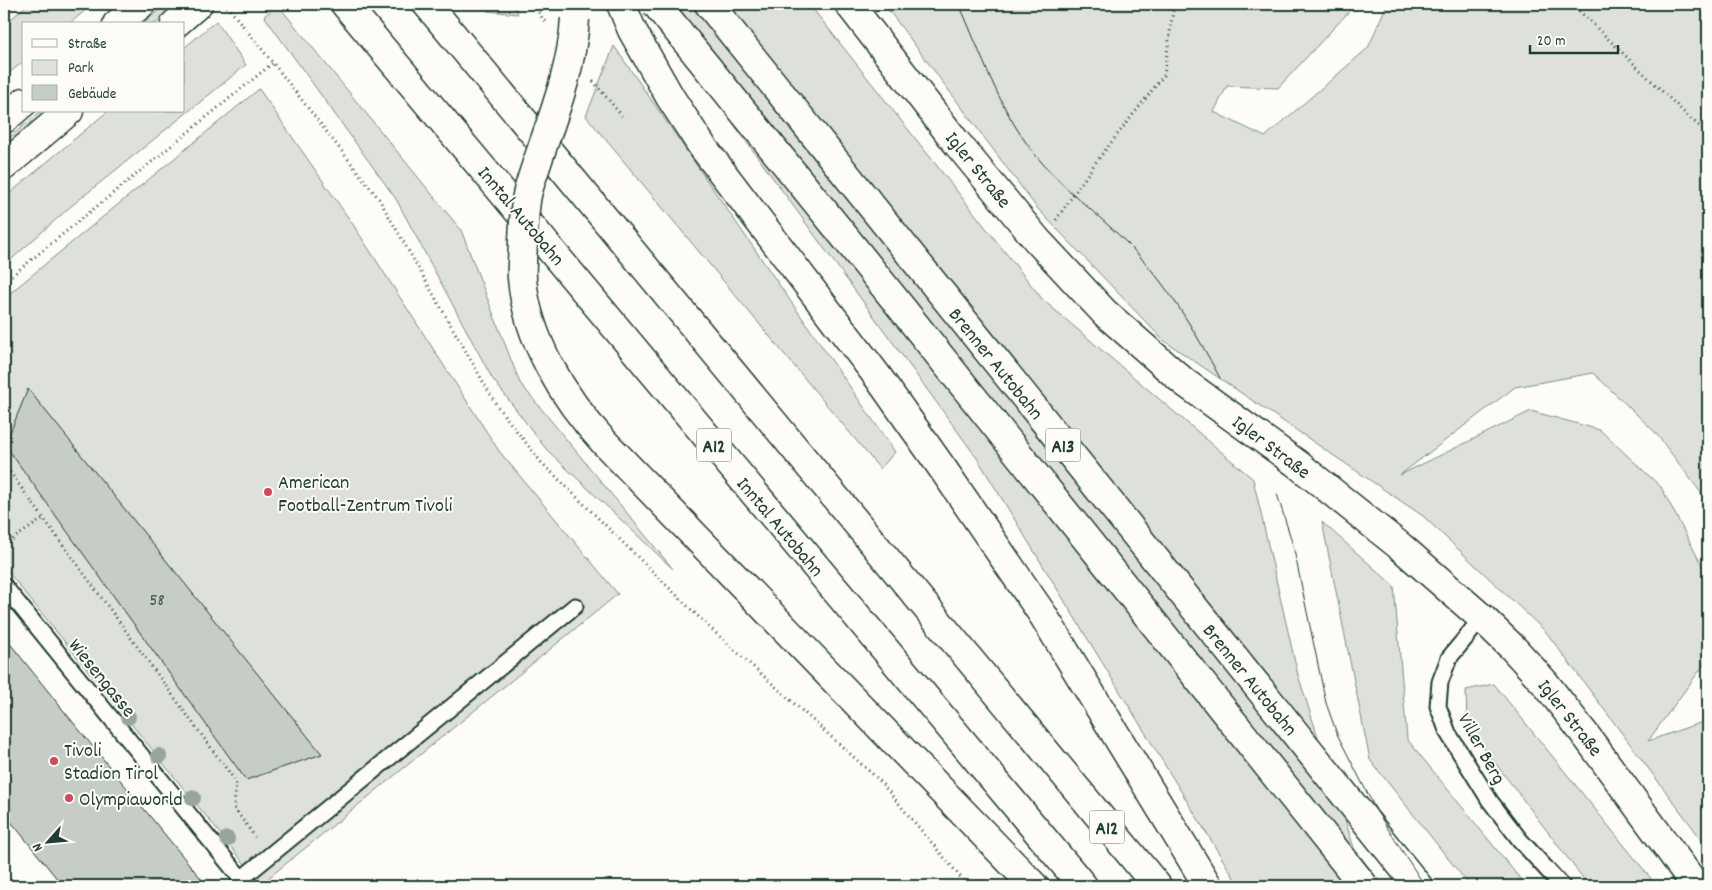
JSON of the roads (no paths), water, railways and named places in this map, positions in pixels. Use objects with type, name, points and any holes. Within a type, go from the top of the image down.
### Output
[{"type":"main road","points":[[119,22],[141,4]]},
{"type":"main road","name":"Inntal Autobahn","points":[[345,4],[1083,886]]},
{"type":"main road","name":"A12","points":[[427,4],[1157,886]]},
{"type":"main road","points":[[621,4],[632,30],[670,97],[702,146],[878,378],[945,472],[1043,616],[1208,886]]},
{"type":"main road","name":"Brenner Autobahn","points":[[656,4],[1364,886]]},
{"type":"main road","name":"Brenner Autobahn","points":[[709,4],[1418,886]]},
{"type":"main road","name":"Igler Straße","points":[[849,4],[956,142],[1036,240],[1105,313],[1184,382],[1296,463],[1401,547],[1482,618],[1545,683],[1696,886]]},
{"type":"main road","points":[[574,12],[573,45],[564,84],[527,193],[522,278],[531,319],[544,354],[585,421],[604,442],[1034,886]]},
{"type":"main road","points":[[4,119],[22,104]]},
{"type":"main road","points":[[4,166],[68,112]]},
{"type":"lane","name":"Wiesengasse","points":[[4,586],[244,883]]},
{"type":"lane","points":[[244,883],[575,606]]},
{"type":"lane","name":"Viller Berg","points":[[1482,618],[1449,658],[1440,682],[1438,706],[1448,733],[1490,801],[1520,840],[1562,886]]},
{"type":"tram line","points":[[959,4],[991,80],[1021,135],[1044,165],[1119,235],[1157,277],[1191,326],[1220,378]]},
{"type":"tram line","points":[[1277,494],[1293,545],[1326,703],[1337,734],[1377,812],[1425,886]]},
{"type":"place","name":"American Football-Zentrum Tivoli","points":[[268,492]]},
{"type":"place","name":"Tivoli Stadion Tirol","points":[[54,761]]},
{"type":"place","name":"Olympiaworld","points":[[69,798]]}]
